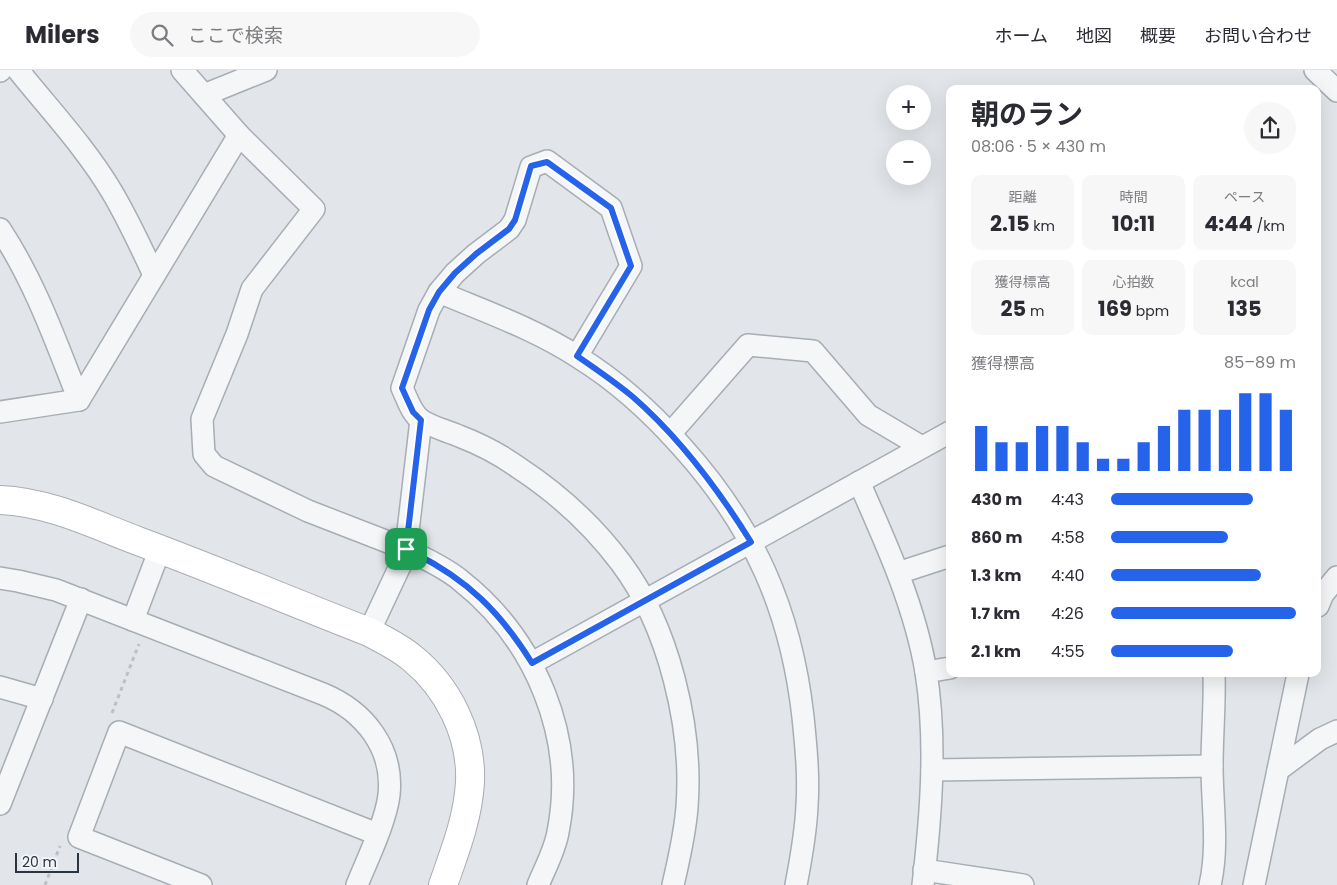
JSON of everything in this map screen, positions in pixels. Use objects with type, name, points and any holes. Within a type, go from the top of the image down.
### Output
[{"type":"street","points":[[18,70],[86,153],[112,191],[154,275]]},
{"type":"street","points":[[182,70],[239,135],[314,209],[252,289],[238,334],[202,419],[204,454],[214,466],[308,511],[406,553],[414,553],[459,579],[487,604],[519,643],[532,663],[547,699],[557,731],[562,774],[563,799],[558,834],[538,885]]},
{"type":"street","points":[[204,95],[266,70]]},
{"type":"street","points":[[1315,70],[1337,91]]},
{"type":"street","points":[[0,412],[78,400],[239,135]]},
{"type":"street","points":[[577,356],[631,266],[611,208],[547,162],[531,166],[515,220],[509,229],[476,254],[455,273],[439,292],[429,310],[402,388],[413,412],[421,420],[470,440],[519,467],[561,499],[592,530],[621,564],[644,601],[665,649],[684,722],[687,758],[687,806],[682,848],[673,885]]},
{"type":"street","points":[[0,229],[15,251],[42,306],[78,400]]},
{"type":"street","points":[[439,292],[524,328],[577,356],[633,397],[670,434],[703,471],[727,502],[751,542],[778,600],[799,682],[808,774],[807,806],[796,885]]},
{"type":"street","points":[[670,434],[748,345],[813,352],[868,415],[922,447]]},
{"type":"street","points":[[369,632],[406,553],[421,420]]},
{"type":"street","points":[[532,663],[946,434]]},
{"type":"street","points":[[859,482],[898,573],[915,624],[926,672],[932,770],[924,878],[1023,885]]},
{"type":"street","points":[[0,500],[20,501],[55,509],[160,549],[369,632],[394,644],[412,658],[430,674],[444,694],[459,720],[468,751],[470,781],[466,811],[459,841],[443,885]]},
{"type":"street","points":[[133,620],[160,549]]},
{"type":"street","points":[[898,573],[946,557]]},
{"type":"street","points":[[1321,599],[1337,577]]},
{"type":"street","points":[[0,578],[56,590],[81,599],[335,699],[358,715],[377,738],[388,766],[389,795],[386,812],[357,885]]},
{"type":"street","points":[[0,804],[81,599]]},
{"type":"street","points":[[926,672],[946,669]]},
{"type":"street","points":[[1210,885],[1215,834],[1212,766],[1214,677]]},
{"type":"street","points":[[1254,885],[1297,677]]},
{"type":"street","points":[[0,687],[42,699]]},
{"type":"street","points":[[201,885],[79,837],[119,732],[377,834]]},
{"type":"street","points":[[1278,770],[1320,739],[1337,732]]},
{"type":"street","points":[[932,770],[1212,766]]},
{"type":"route","points":[[547,162],[611,208],[631,266],[577,356],[633,397],[670,434],[703,471],[727,502],[751,542],[532,663],[519,643],[487,604],[459,579],[429,560],[414,553],[405,557],[406,549],[421,420],[413,412],[402,388],[429,310],[439,292],[455,273],[509,229],[515,220],[531,166],[547,162]]}]
